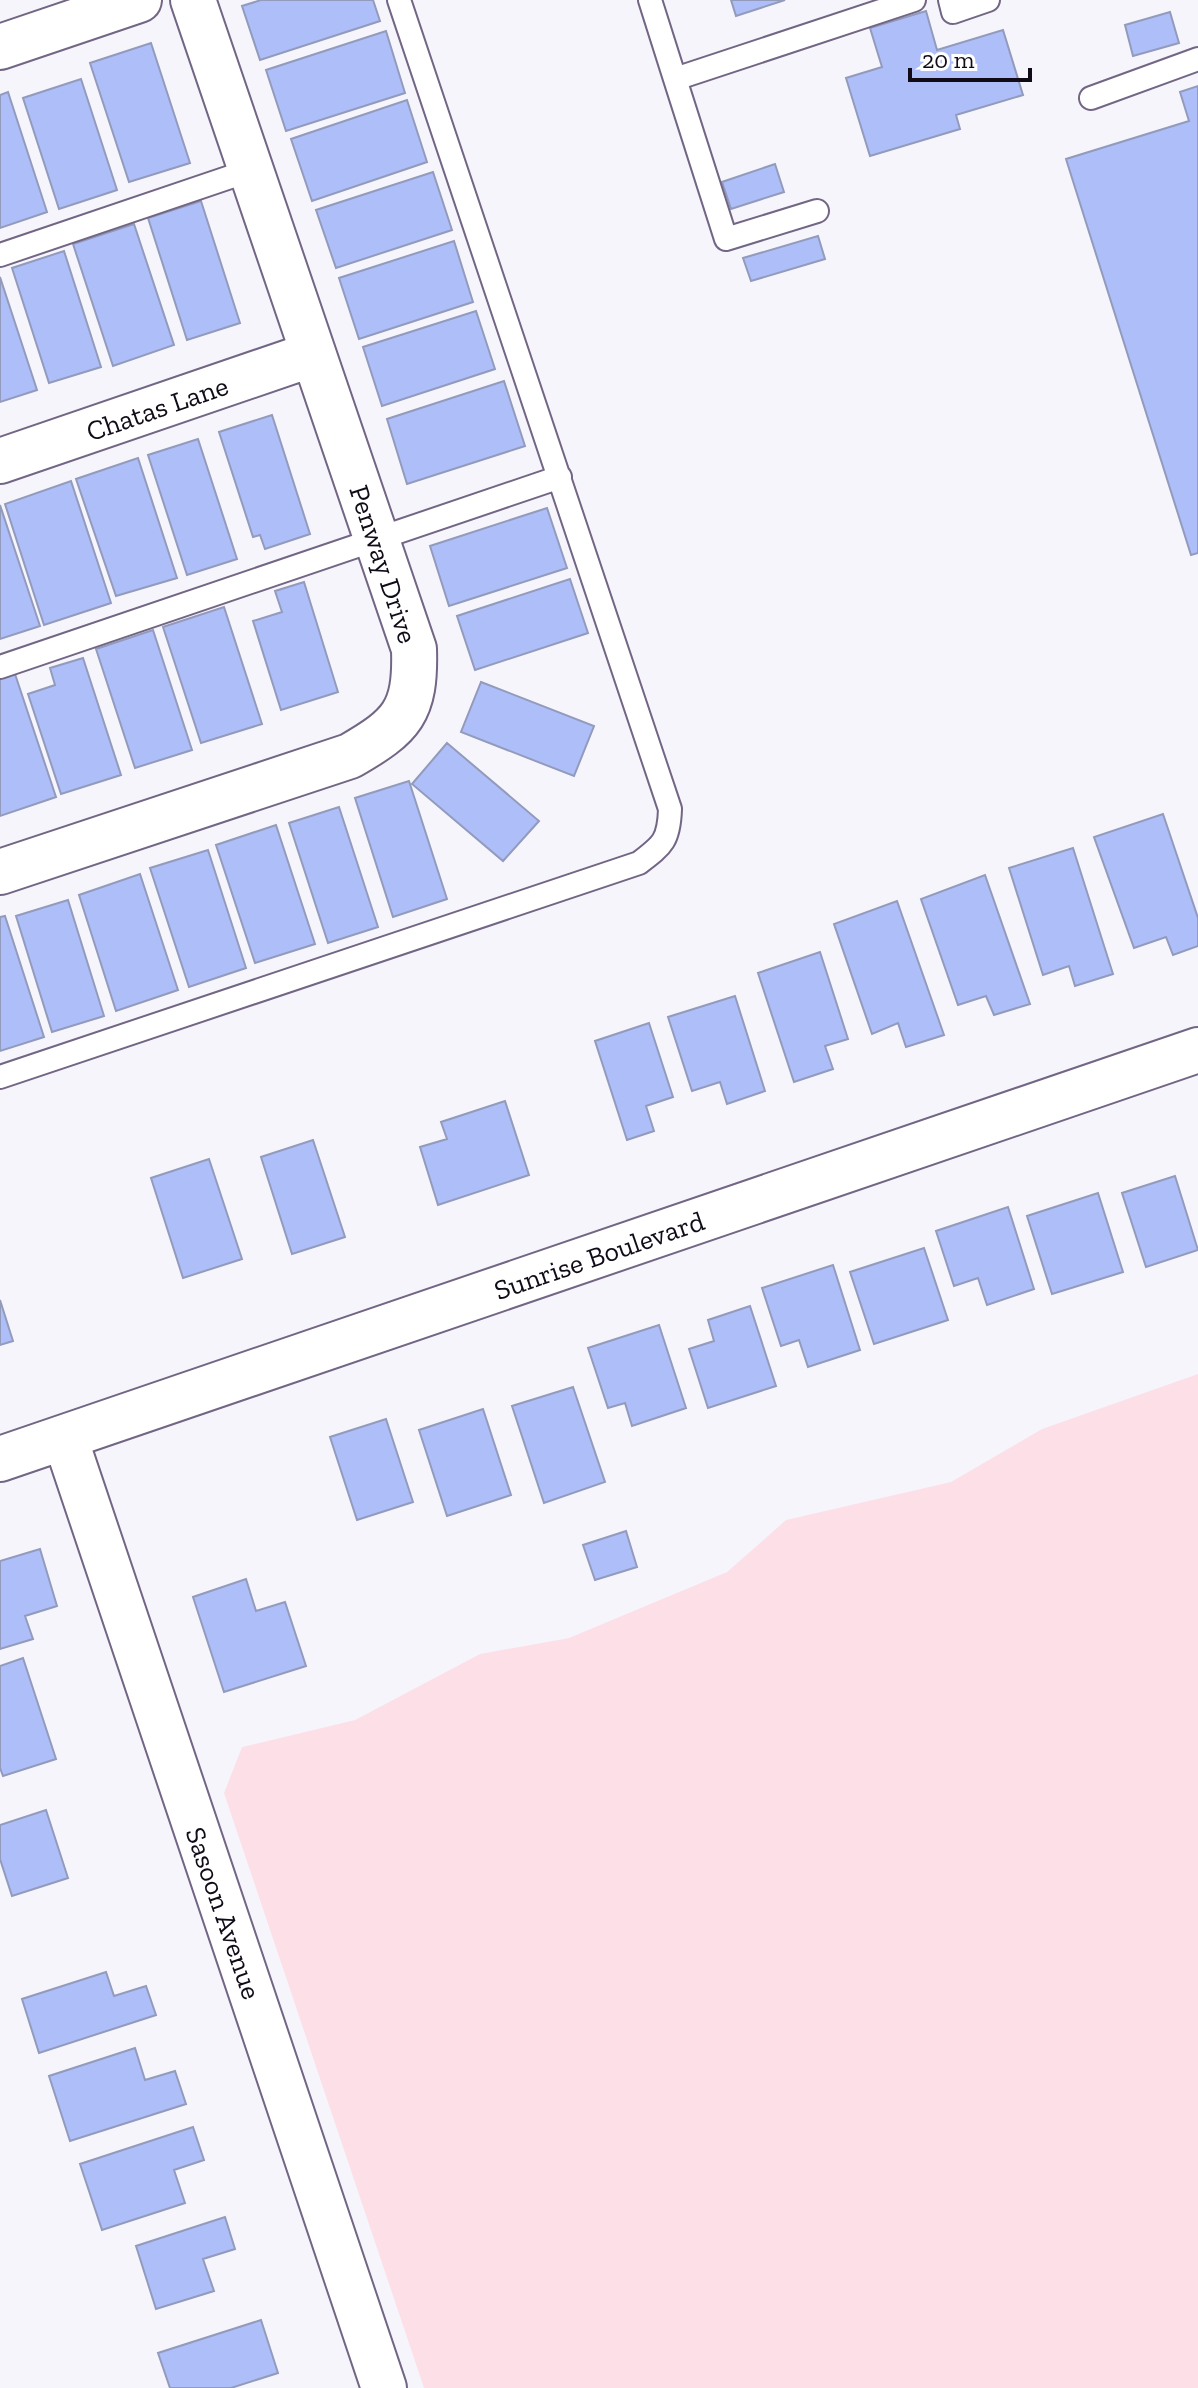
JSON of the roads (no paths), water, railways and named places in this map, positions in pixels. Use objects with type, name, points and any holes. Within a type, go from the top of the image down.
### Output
[{"type":"street","points":[[0,47],[139,0]]},
{"type":"street","name":"Penway Drive","points":[[0,872],[350,756],[386,735],[405,713],[415,682],[414,649],[193,0]]},
{"type":"street","name":"Chatas Lane","points":[[0,461],[313,354]]},
{"type":"street","name":"Sunrise Boulevard","points":[[0,1459],[1198,1050]]},
{"type":"street","name":"Sasoon Avenue","points":[[65,1438],[384,2388]]},
{"type":"lane","points":[[0,1077],[639,863],[662,846],[669,829],[670,809],[399,0]]},
{"type":"lane","points":[[650,0],[726,239],[817,211]]},
{"type":"lane","points":[[675,79],[914,0]]},
{"type":"lane","points":[[950,0],[953,12],[988,0]]},
{"type":"lane","points":[[1091,98],[1198,59]]},
{"type":"lane","points":[[0,255],[251,170]]},
{"type":"lane","points":[[0,667],[560,477]]}]
